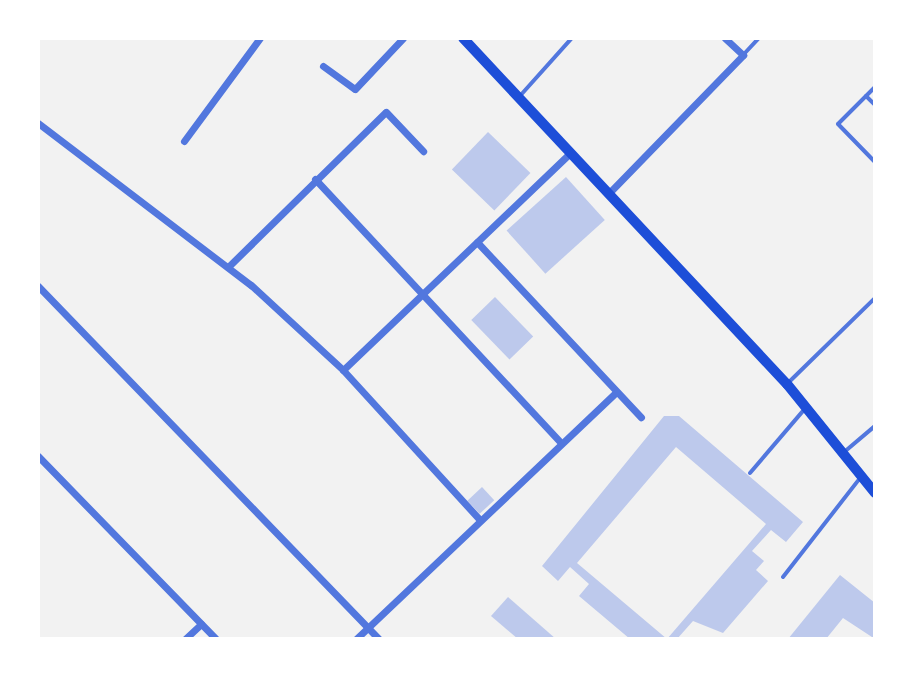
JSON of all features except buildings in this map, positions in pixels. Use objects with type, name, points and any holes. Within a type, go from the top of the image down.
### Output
[{"type":"main road","points":[[463,38],[606,196],[787,384],[803,411],[875,493]]},
{"type":"street","points":[[184,141],[260,38]]},
{"type":"street","points":[[323,66],[355,89],[403,38]]},
{"type":"street","points":[[606,196],[743,55],[725,38]]},
{"type":"street","points":[[228,267],[386,112],[423,151]]},
{"type":"street","points":[[38,123],[228,267],[343,370],[479,519]]},
{"type":"street","points":[[343,370],[568,155]]},
{"type":"street","points":[[315,179],[559,441]]},
{"type":"street","points":[[477,242],[641,417]]},
{"type":"street","points":[[38,286],[379,639]]},
{"type":"street","points":[[356,639],[559,441],[616,392]]},
{"type":"street","points":[[38,456],[216,639]]},
{"type":"street","points":[[185,639],[201,624]]},
{"type":"lane","points":[[518,99],[572,38]]},
{"type":"lane","points":[[743,55],[759,38]]},
{"type":"lane","points":[[875,87],[838,124],[875,162]]},
{"type":"lane","points":[[866,96],[875,105]]},
{"type":"lane","points":[[787,384],[875,298]]},
{"type":"lane","points":[[750,473],[803,411]]},
{"type":"lane","points":[[841,455],[875,426]]},
{"type":"lane","points":[[783,577],[860,478]]}]
